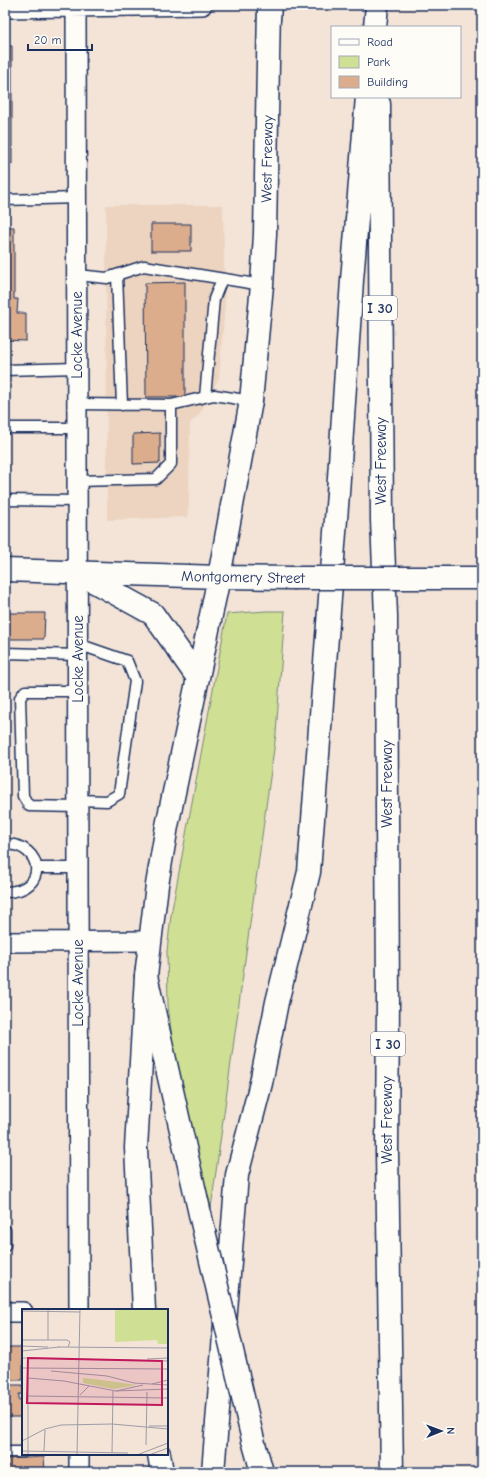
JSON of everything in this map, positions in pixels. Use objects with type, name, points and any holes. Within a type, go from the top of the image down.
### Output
[{"type":"main road","points":[[375,26],[378,5]]},
{"type":"main road","points":[[378,5],[378,26]]},
{"type":"main road","name":"West Freeway","points":[[144,1309],[136,1148],[146,976],[157,885],[167,826],[218,577],[251,401],[266,234],[269,10]]},
{"type":"main road","points":[[213,1472],[238,1175],[261,1083],[277,1002],[309,872],[338,493],[352,280],[367,98]]},
{"type":"main road","name":"West Freeway","points":[[379,98],[382,520],[386,624],[388,998],[387,1152],[392,1472]]},
{"type":"main road","name":"Montgomery Street","points":[[5,570],[218,577],[482,578]]},
{"type":"main road","points":[[77,572],[153,614],[198,678]]},
{"type":"main road","points":[[146,976],[200,1214],[262,1472]]},
{"type":"main road","points":[[159,1455],[162,1472]]},
{"type":"street","points":[[7,7],[202,5]]},
{"type":"street","name":"Locke Avenue","points":[[76,7],[79,1309]]},
{"type":"street","points":[[5,942],[150,941]]},
{"type":"street","points":[[5,1312],[22,1312]]},
{"type":"street","points":[[79,1455],[79,1472]]},
{"type":"lane","points":[[5,200],[76,198]]},
{"type":"lane","points":[[77,275],[107,278],[144,266],[262,285]]},
{"type":"lane","points":[[117,275],[122,405]]},
{"type":"lane","points":[[205,397],[214,299],[222,279]]},
{"type":"lane","points":[[5,370],[77,368]]},
{"type":"lane","points":[[77,404],[171,405],[214,395],[251,401]]},
{"type":"lane","points":[[77,481],[156,479],[171,464],[171,405]]},
{"type":"lane","points":[[5,428],[77,428]]},
{"type":"lane","points":[[5,500],[77,501]]},
{"type":"lane","points":[[5,653],[78,649],[126,661],[135,681],[118,794],[107,801],[29,806],[23,796],[20,698],[25,691],[78,691]]},
{"type":"lane","points":[[5,844],[11,844],[23,849],[33,856],[37,868],[35,878],[27,887],[14,892],[5,892]]},
{"type":"lane","points":[[37,868],[78,868]]},
{"type":"lane","points":[[5,1230],[5,1246]]},
{"type":"lane","points":[[5,1452],[22,1452]]},
{"type":"shaded area","points":[[106,205],[223,205],[225,305],[219,378],[199,415],[190,423],[189,503],[187,517],[107,520]]},
{"type":"green space","points":[[285,611],[276,734],[211,1208],[176,1071],[168,1005],[167,951],[171,915],[227,614]]},
{"type":"building","points":[[5,46],[12,46],[12,164],[5,164]]},
{"type":"building","points":[[151,224],[191,224],[191,251],[151,251]]},
{"type":"building","points":[[5,227],[14,227],[14,299],[18,299],[17,313],[26,313],[26,341],[5,340]]},
{"type":"building","points":[[185,282],[185,397],[146,397],[145,283]]},
{"type":"building","points":[[160,433],[160,463],[133,464],[133,434]]},
{"type":"building","points":[[5,613],[45,613],[44,639],[5,639]]},
{"type":"building","points":[[5,1347],[22,1347],[22,1380],[5,1380]]},
{"type":"building","points":[[5,1385],[22,1385],[22,1394],[19,1394],[19,1400],[22,1400],[22,1417],[5,1417]]},
{"type":"building","points":[[44,1457],[45,1472],[5,1472],[5,1459]]}]
